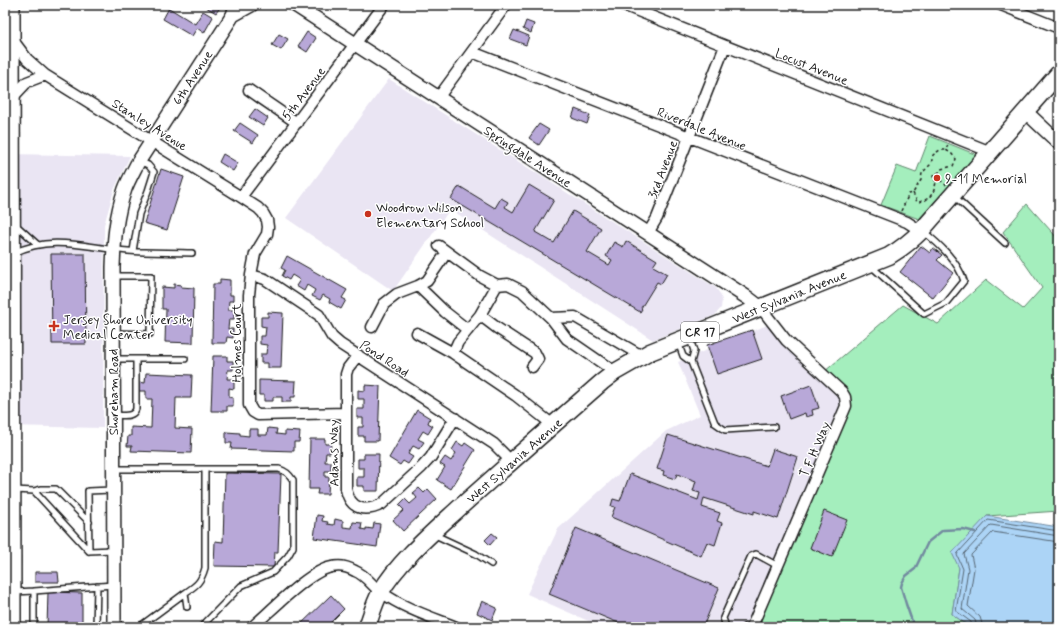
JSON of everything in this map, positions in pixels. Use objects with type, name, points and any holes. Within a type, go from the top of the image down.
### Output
[{"type":"highway","points":[[11,5],[12,98],[8,429],[13,490],[9,592],[12,627]]},
{"type":"main road","name":"West Sylvania Avenue","points":[[367,627],[381,592],[402,565],[432,534],[511,461],[614,372],[642,356],[869,264],[899,250],[922,231],[951,191],[991,152],[1059,73]]},
{"type":"street","name":"6th Avenue","points":[[151,140],[234,10],[251,5]]},
{"type":"street","name":"Springdale Avenue","points":[[295,5],[748,298],[761,308]]},
{"type":"street","name":"5th Avenue","points":[[240,197],[384,5]]},
{"type":"street","points":[[438,98],[506,5]]},
{"type":"street","name":"Locust Avenue","points":[[623,5],[991,152]]},
{"type":"street","points":[[1001,5],[1059,28]]},
{"type":"street","name":"Stanley Avenue","points":[[11,39],[28,60],[45,75],[240,197]]},
{"type":"street","name":"3rd Avenue","points":[[648,233],[657,218],[688,136],[725,46]]},
{"type":"street","name":"Riverdale Avenue","points":[[472,52],[906,222],[922,231]]},
{"type":"street","points":[[12,98],[27,82],[45,75]]},
{"type":"street","points":[[249,90],[297,122]]},
{"type":"street","points":[[1026,112],[1059,143]]},
{"type":"street","name":"Shoreham Road","points":[[114,627],[114,238],[119,210],[125,189],[138,161],[151,140]]},
{"type":"street","name":"Holmes Court","points":[[240,197],[258,208],[267,220],[268,227],[267,234],[255,254],[251,275],[249,311],[249,405],[253,412],[258,415],[346,413]]},
{"type":"street","points":[[372,327],[384,304],[397,294],[427,281],[443,249],[480,276],[497,285],[508,284],[522,291],[551,318],[566,339],[614,372]]},
{"type":"street","name":"Pond Road","points":[[251,275],[265,279],[314,312],[323,321],[336,342],[494,444],[511,461]]},
{"type":"street","points":[[454,353],[458,342],[480,315],[497,285]]},
{"type":"street","points":[[418,286],[445,312],[468,330]]},
{"type":"street","name":"T F H Way","points":[[749,626],[778,566],[845,410],[846,403],[842,392],[786,340],[761,308]]},
{"type":"street","points":[[480,315],[535,353],[538,359],[532,367]]},
{"type":"street","points":[[551,318],[575,317],[642,356]]},
{"type":"street","points":[[417,333],[454,353],[515,395],[554,425]]},
{"type":"street","name":"Adams Way","points":[[358,355],[348,368],[346,374],[346,489],[347,495],[351,502],[356,506],[362,509],[369,509],[376,508],[382,504],[431,457],[455,418]]},
{"type":"street","points":[[252,627],[303,582],[318,571],[340,566],[354,570],[381,592],[409,607],[456,627]]},
{"type":"lane","points":[[133,251],[139,214],[154,172],[148,166],[138,161]]},
{"type":"lane","points":[[951,191],[1005,243]]},
{"type":"lane","points":[[10,228],[21,230],[37,244]]},
{"type":"lane","points":[[869,264],[924,314],[946,303],[964,281],[961,271],[937,242],[922,231]]},
{"type":"lane","points":[[10,260],[24,248],[37,244],[54,242],[114,250],[192,253]]},
{"type":"lane","points":[[113,276],[151,276],[150,334],[113,333]]},
{"type":"lane","points":[[684,339],[694,351],[691,362]]},
{"type":"lane","points":[[684,339],[683,356],[691,362],[715,423],[719,427],[725,430],[774,427]]},
{"type":"lane","points":[[113,358],[185,359]]},
{"type":"lane","points":[[113,415],[132,415],[135,413],[136,359]]},
{"type":"lane","points":[[139,627],[195,587],[202,579],[205,568],[205,469]]},
{"type":"lane","points":[[113,470],[279,469],[285,470],[293,480],[293,547],[288,556],[273,572],[241,586],[201,627]]},
{"type":"lane","points":[[13,490],[34,491],[42,489],[56,489],[89,522]]},
{"type":"lane","points":[[89,551],[88,491],[113,490]]},
{"type":"lane","points":[[34,491],[89,551],[114,550]]},
{"type":"lane","points":[[432,534],[476,554],[491,564]]},
{"type":"lane","points":[[726,627],[723,618],[751,556],[756,554],[778,566]]},
{"type":"lane","points":[[9,592],[114,585]]},
{"type":"lane","points":[[96,586],[96,627]]},
{"type":"lane","points":[[34,591],[34,627]]},
{"type":"lane","points":[[185,593],[187,607]]},
{"type":"path","points":[[946,150],[949,143]]},
{"type":"path","points":[[900,212],[906,198],[909,194],[913,193],[921,180],[922,173],[931,164],[933,155],[940,150],[946,150],[954,156],[956,159],[953,166],[941,169],[938,174],[934,174],[933,179],[936,181],[933,192],[925,200],[917,202],[913,193]]},
{"type":"path","points":[[938,174],[941,176],[940,180],[951,191]]},
{"type":"path","points":[[936,181],[940,180]]},
{"type":"shaded area","name":"Woodrow Wilson Elementary School","points":[[389,79],[716,288],[722,300],[721,308],[715,315],[653,340],[450,209],[393,291],[286,218]]},
{"type":"shaded area","name":"Jersey Shore University Medical Center","points":[[5,154],[130,156],[114,190],[104,225],[103,428],[5,426]]},
{"type":"shaded area","points":[[777,321],[851,400],[827,461],[756,627],[602,627],[527,594],[558,529],[666,431],[700,415],[678,362]]},
{"type":"green space","points":[[930,136],[977,155],[919,219],[881,205],[897,166],[916,173]]},
{"type":"green space","points":[[1027,204],[1059,240],[1059,511],[987,516],[959,568],[952,614],[970,627],[756,627],[827,461],[851,400],[824,372],[903,305],[938,324],[986,280],[1023,309],[1042,288],[1003,232]]},
{"type":"water","points":[[987,516],[1059,527],[1059,627],[970,627],[952,614],[959,568],[952,553]]},
{"type":"building","points":[[207,5],[222,5],[216,13],[206,7]]},
{"type":"building","points":[[169,8],[195,24],[203,11],[213,17],[204,33],[197,28],[192,36],[163,19]]},
{"type":"building","points":[[526,21],[534,24],[531,33],[523,29]]},
{"type":"building","points":[[514,30],[529,36],[526,45],[510,39]]},
{"type":"building","points":[[307,32],[316,38],[307,52],[298,46]]},
{"type":"building","points":[[279,34],[288,39],[281,50],[272,45]]},
{"type":"building","points":[[255,109],[268,118],[263,126],[249,117]]},
{"type":"building","points":[[575,109],[590,115],[587,124],[572,118]]},
{"type":"building","points":[[240,123],[258,135],[253,143],[234,131]]},
{"type":"building","points":[[539,124],[549,130],[539,145],[529,138]]},
{"type":"building","points":[[223,154],[238,163],[233,171],[219,162]]},
{"type":"building","points":[[161,169],[184,177],[167,230],[144,223]]},
{"type":"building","points":[[529,185],[554,200],[535,232],[554,243],[573,211],[601,228],[587,252],[609,265],[612,260],[606,256],[614,242],[623,247],[626,241],[657,260],[653,266],[667,274],[661,284],[657,282],[640,312],[451,199],[459,186],[495,208],[501,198],[508,202],[505,207],[513,212]]},
{"type":"building","points":[[921,246],[930,253],[933,248],[942,255],[937,260],[953,273],[933,298],[900,272]]},
{"type":"building","points":[[51,254],[85,254],[86,344],[52,344]]},
{"type":"building","points":[[287,256],[347,290],[342,298],[346,300],[341,309],[329,302],[330,299],[323,295],[320,300],[312,296],[315,290],[307,285],[304,291],[296,286],[300,280],[292,275],[289,280],[282,276],[285,270],[281,268]]},
{"type":"building","points":[[220,279],[230,280],[230,295],[233,295],[233,301],[229,301],[228,310],[234,310],[234,319],[229,319],[228,329],[233,329],[233,338],[227,337],[226,343],[212,343],[213,284],[220,284]]},
{"type":"building","points":[[174,284],[181,285],[181,287],[194,288],[193,343],[165,342],[166,309],[162,309],[162,287],[174,288]]},
{"type":"building","points":[[268,312],[283,313],[281,368],[268,368],[268,363],[261,363],[261,354],[266,354],[267,345],[260,344],[260,336],[265,336],[266,327],[261,326],[261,317],[268,317]]},
{"type":"building","points":[[752,330],[762,359],[717,374],[707,345]]},
{"type":"building","points":[[213,356],[227,356],[227,361],[233,361],[233,370],[228,370],[227,379],[234,379],[234,389],[229,388],[229,397],[233,398],[233,406],[227,406],[227,411],[211,411]]},
{"type":"building","points":[[146,373],[192,375],[191,398],[176,398],[175,428],[192,429],[191,453],[131,451],[132,446],[127,446],[128,436],[131,436],[131,427],[151,428],[152,399],[146,399],[146,391],[139,391],[139,382],[145,383]]},
{"type":"building","points":[[259,380],[296,381],[295,397],[291,397],[291,402],[282,402],[282,397],[273,397],[273,401],[264,401],[264,395],[259,395]]},
{"type":"building","points":[[365,385],[380,386],[378,441],[364,441],[364,436],[358,436],[358,427],[363,427],[363,418],[357,418],[357,409],[364,409],[364,399],[358,399],[358,390],[365,391]]},
{"type":"building","points":[[811,385],[819,408],[812,410],[813,415],[806,417],[805,413],[789,419],[781,396]]},
{"type":"building","points":[[417,410],[430,418],[428,423],[433,426],[428,434],[423,431],[418,439],[424,442],[419,449],[413,446],[408,454],[413,457],[408,464],[403,461],[400,465],[389,458]]},
{"type":"building","points":[[268,428],[277,429],[276,434],[285,435],[285,431],[300,432],[299,442],[294,442],[294,451],[231,449],[232,443],[226,443],[226,432],[240,433],[240,435],[249,436],[249,429],[258,429],[258,435],[267,435]]},
{"type":"building","points":[[668,435],[767,466],[773,449],[798,457],[778,519],[754,511],[754,514],[704,498],[702,507],[720,513],[717,521],[722,523],[715,545],[707,542],[701,556],[611,517],[615,507],[611,506],[613,499],[620,501],[630,474],[698,500],[700,493],[693,491],[696,481],[677,474],[675,479],[663,475],[664,471],[657,469]]},
{"type":"building","points":[[310,439],[325,439],[325,444],[331,444],[330,453],[326,453],[325,462],[331,462],[331,471],[325,471],[325,477],[329,477],[328,494],[317,494],[318,489],[309,489]]},
{"type":"building","points":[[457,442],[463,446],[465,443],[475,450],[451,489],[437,480],[445,467],[440,464],[445,457],[451,461],[456,453],[452,450]]},
{"type":"building","points":[[364,454],[379,454],[378,491],[364,491],[364,486],[357,486],[357,477],[364,477],[364,468],[358,468],[358,459],[364,459]]},
{"type":"building","points":[[225,473],[281,474],[278,552],[275,552],[274,567],[214,566],[215,541],[223,542]]},
{"type":"building","points":[[419,488],[424,493],[428,489],[437,499],[403,531],[393,520],[404,510],[399,505],[405,499],[410,504],[417,498],[413,493]]},
{"type":"building","points":[[824,511],[847,520],[832,557],[810,548]]},
{"type":"building","points":[[317,515],[323,516],[322,521],[328,522],[327,524],[334,525],[335,519],[343,521],[343,527],[352,528],[353,522],[362,523],[361,529],[366,530],[366,528],[373,529],[374,523],[380,524],[377,547],[314,538]]},
{"type":"building","points":[[576,528],[719,588],[703,627],[628,627],[549,594]]},
{"type":"building","points":[[492,533],[497,537],[490,545],[485,540]]},
{"type":"building","points":[[35,572],[58,572],[59,582],[35,582]]},
{"type":"building","points":[[48,592],[82,593],[82,627],[47,627]]},
{"type":"building","points":[[331,595],[344,609],[326,627],[298,627]]},
{"type":"building","points":[[482,601],[497,608],[492,620],[477,613]]},
{"type":"waterway","points":[[914,627],[901,587],[906,576],[915,569],[928,542],[943,530],[963,529],[975,532]]},
{"type":"place","name":"9-11 Memorial","points":[[937,178]]},
{"type":"place","name":"Woodrow Wilson Elementary School","points":[[368,214]]},
{"type":"place","name":"Jersey Shore University Medical Center","points":[[54,326]]}]
